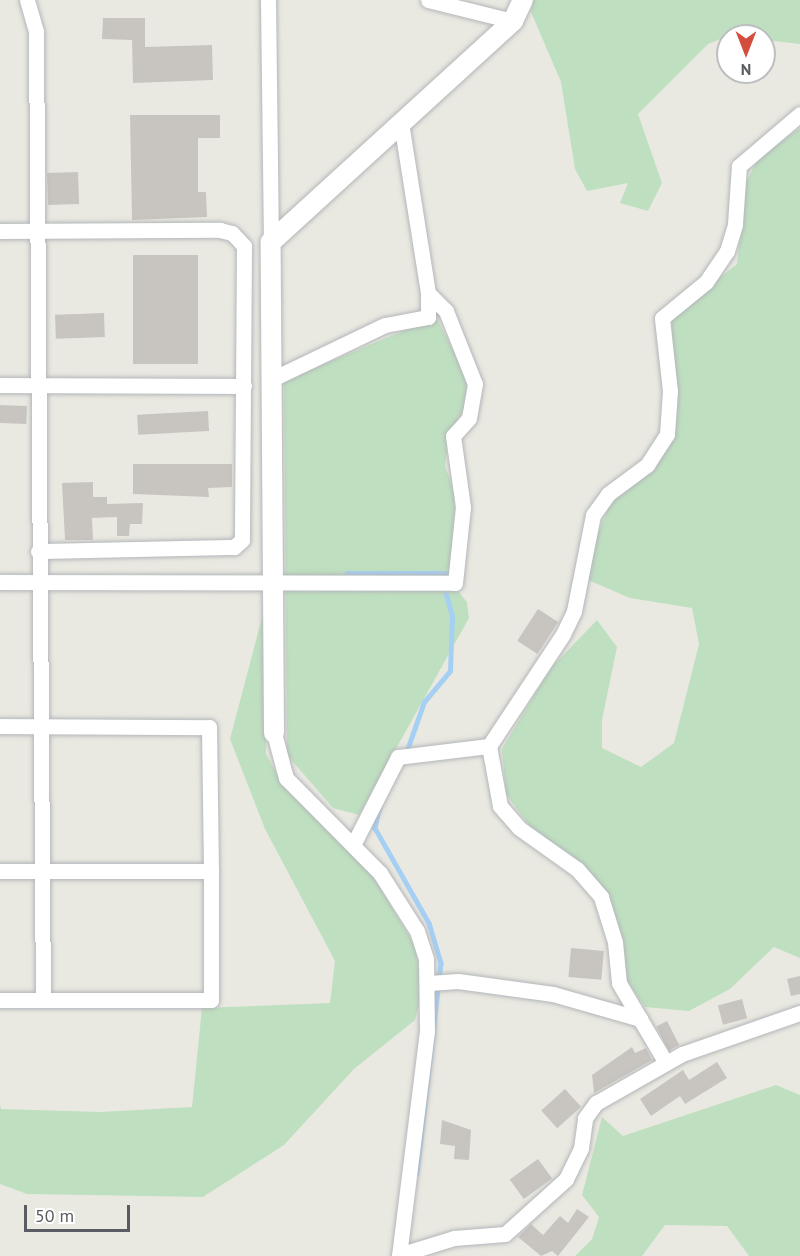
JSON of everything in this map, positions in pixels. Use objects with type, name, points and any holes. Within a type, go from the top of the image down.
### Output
[{"type":"street","points":[[27,0],[36,31],[43,1000]]},
{"type":"street","points":[[268,0],[274,733],[286,778],[354,843],[417,931],[430,983],[403,1254],[454,1238],[505,1234],[566,1179],[581,1148],[585,1118],[596,1103],[666,1063],[800,1013]]},
{"type":"street","points":[[428,0],[513,21]]},
{"type":"street","points":[[271,242],[513,21],[523,0]]},
{"type":"street","points":[[666,1063],[619,983],[615,942],[601,897],[576,869],[519,828],[500,806],[489,746],[574,611],[593,515],[608,494],[646,465],[667,434],[670,391],[662,318],[670,307],[706,282],[726,251],[735,224],[739,166],[800,114]]},
{"type":"street","points":[[270,380],[385,326],[428,317],[428,293],[401,123]]},
{"type":"street","points":[[0,231],[232,232],[243,246],[242,540],[234,547],[38,551]]},
{"type":"street","points":[[0,582],[455,583],[463,507],[453,436],[469,418],[475,384],[446,311],[428,293]]},
{"type":"street","points":[[0,385],[244,386]]},
{"type":"street","points":[[0,726],[209,727],[211,871],[211,1000],[0,1000]]},
{"type":"street","points":[[354,843],[398,757],[489,746]]},
{"type":"street","points":[[0,871],[211,871]]},
{"type":"street","points":[[430,983],[449,981],[554,994],[640,1018]]},
{"type":"green space","points":[[533,0],[800,0],[800,44],[776,41],[776,24],[716,24],[716,41],[708,44],[638,114],[662,183],[648,211],[620,203],[628,183],[587,191],[575,169],[561,82],[531,12]]},
{"type":"green space","points":[[800,128],[800,958],[774,947],[730,989],[689,1011],[645,1007],[626,979],[622,937],[608,893],[575,858],[534,832],[506,794],[502,749],[550,669],[597,620],[617,647],[602,720],[602,748],[641,767],[674,743],[699,644],[692,608],[630,598],[588,580],[597,535],[613,497],[656,463],[671,442],[672,316],[737,264],[746,183],[758,158]]},
{"type":"green space","points":[[436,317],[468,379],[467,403],[449,436],[445,466],[455,494],[453,585],[467,602],[469,618],[359,815],[333,808],[287,755],[284,381]]},
{"type":"green space","points":[[265,606],[266,754],[286,790],[370,871],[415,946],[422,991],[415,1020],[354,1069],[284,1145],[203,1197],[27,1194],[0,1184],[0,1104],[1,1109],[100,1112],[192,1107],[202,1008],[330,1003],[335,961],[265,829],[230,739]]},
{"type":"green space","points":[[776,1085],[800,1095],[800,1256],[749,1256],[727,1226],[665,1225],[642,1256],[575,1256],[592,1239],[599,1217],[582,1195],[602,1117],[623,1136]]},
{"type":"building","points":[[103,18],[145,18],[145,47],[212,45],[213,80],[133,83],[132,40],[102,39]]},
{"type":"building","points":[[130,115],[220,115],[220,138],[198,138],[198,192],[206,192],[207,217],[132,220]]},
{"type":"building","points":[[78,172],[79,204],[48,205],[47,173]]},
{"type":"building","points":[[133,255],[198,255],[198,364],[133,364]]},
{"type":"building","points":[[104,313],[105,337],[56,339],[55,315]]},
{"type":"building","points":[[0,405],[27,406],[26,424],[0,423]]},
{"type":"building","points":[[208,411],[209,431],[138,435],[137,415]]},
{"type":"building","points":[[133,464],[232,464],[232,487],[208,488],[209,497],[133,494]]},
{"type":"building","points":[[93,482],[93,497],[107,497],[107,504],[143,503],[142,524],[130,524],[129,536],[117,536],[117,517],[92,518],[93,540],[65,540],[62,483]]},
{"type":"building","points":[[538,609],[558,622],[537,654],[517,641]]},
{"type":"building","points":[[571,948],[604,951],[601,980],[568,977]]},
{"type":"building","points":[[800,976],[800,994],[791,996],[787,979]]},
{"type":"building","points":[[742,999],[747,1018],[723,1025],[718,1005]]},
{"type":"building","points":[[667,1021],[679,1045],[669,1051],[656,1026]]},
{"type":"building","points":[[632,1047],[635,1053],[646,1048],[652,1060],[594,1093],[592,1075]]},
{"type":"building","points":[[717,1062],[727,1078],[685,1104],[680,1096],[651,1116],[640,1099],[683,1070],[689,1080]]},
{"type":"building","points":[[565,1089],[581,1107],[557,1128],[541,1110]]},
{"type":"building","points":[[442,1120],[471,1130],[469,1160],[454,1159],[455,1146],[440,1144]]},
{"type":"building","points":[[538,1159],[552,1178],[524,1199],[510,1180]]},
{"type":"building","points":[[577,1209],[589,1217],[558,1256],[552,1251],[541,1256],[518,1237],[531,1224],[543,1235],[560,1216],[568,1223]]},
{"type":"waterway","points":[[347,573],[445,573]]},
{"type":"waterway","points":[[406,753],[424,702],[450,671],[452,616],[446,595]]},
{"type":"waterway","points":[[380,806],[375,828],[429,923],[441,963],[417,1173]]}]
